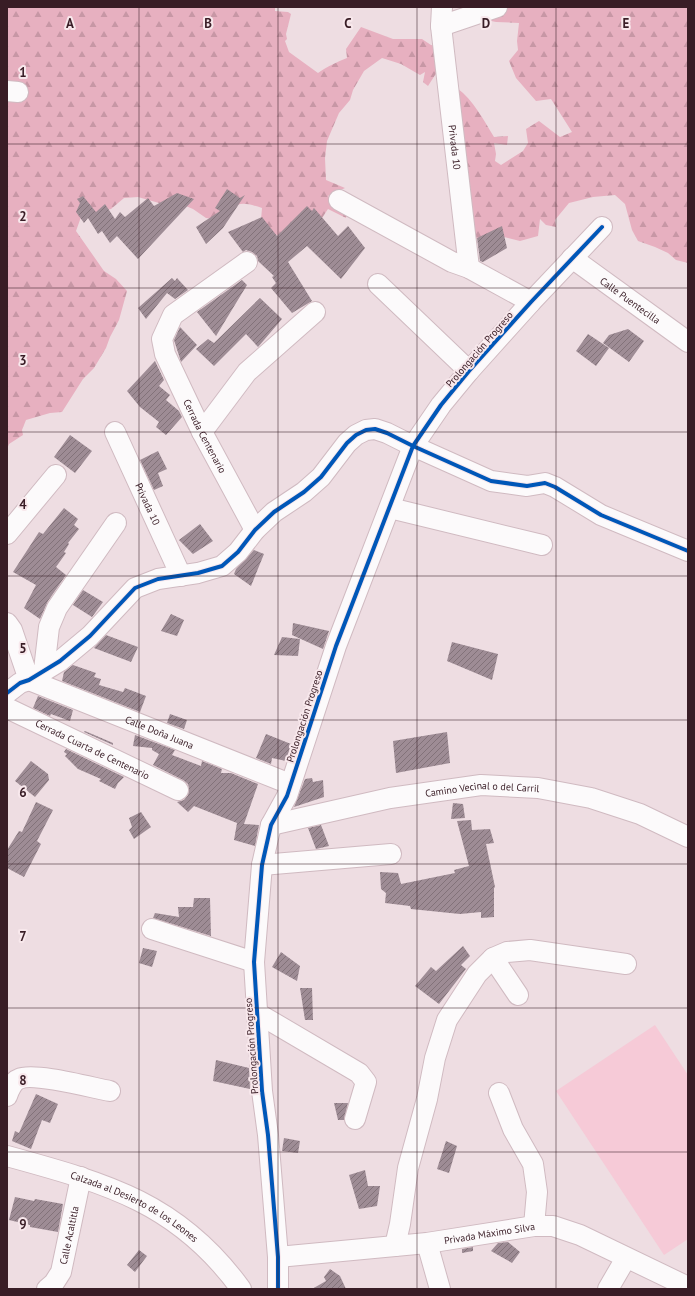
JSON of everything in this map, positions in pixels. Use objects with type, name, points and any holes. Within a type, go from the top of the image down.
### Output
[{"type":"street","points":[[441,17],[497,7]]},
{"type":"street","name":"Privada 10","points":[[441,17],[469,268]]},
{"type":"street","points":[[339,200],[452,262],[469,268],[530,302]]},
{"type":"street","name":"Prolongación Progreso","points":[[278,1289],[278,1257],[254,962],[262,865],[271,826],[286,796],[336,646],[413,446],[441,405],[469,371],[530,302],[602,227]]},
{"type":"street","name":"Calle Puentecilla","points":[[572,258],[688,342]]},
{"type":"street","name":"Cerrada Centenario","points":[[247,262],[173,315],[162,339],[164,354],[202,432],[255,530]]},
{"type":"street","points":[[378,284],[469,371]]},
{"type":"street","points":[[202,432],[247,372],[315,312]]},
{"type":"street","points":[[7,693],[20,683],[60,661],[90,636],[135,588],[158,579],[198,573],[222,566],[238,552],[255,530],[274,512],[304,492],[321,477],[347,443],[356,434],[376,429],[491,482],[527,486],[545,483],[555,487],[601,515],[688,551]]},
{"type":"street","name":"Privada 10","points":[[115,432],[181,576]]},
{"type":"street","points":[[7,534],[56,475]]},
{"type":"street","points":[[390,508],[542,545]]},
{"type":"street","points":[[37,675],[49,627],[57,608],[116,523]]},
{"type":"street","points":[[7,623],[37,675]]},
{"type":"street","name":"Calle Doña Juana","points":[[37,675],[290,784]]},
{"type":"street","name":"Cerrada Cuarta de Centenario","points":[[7,708],[178,790]]},
{"type":"street","name":"Camino Vecinal o del Carril","points":[[271,826],[390,798],[481,785],[538,788],[591,798],[640,814],[688,837]]},
{"type":"street","points":[[262,865],[391,854]]},
{"type":"street","points":[[152,928],[254,962]]},
{"type":"street","points":[[395,1246],[400,1224],[408,1168],[427,1099],[435,1058],[446,1020],[477,974],[493,958],[507,952],[530,950],[626,964]]},
{"type":"street","points":[[493,958],[518,996]]},
{"type":"street","points":[[257,1013],[359,1073],[366,1082],[355,1119]]},
{"type":"street","points":[[7,1096],[14,1083],[19,1078],[29,1077],[44,1078],[110,1091]]},
{"type":"street","points":[[499,1094],[514,1129],[533,1164],[537,1192],[534,1226]]},
{"type":"street","name":"Calzada al Desierto de los Leones","points":[[7,1156],[81,1177],[142,1201],[179,1224],[197,1239],[241,1289]]},
{"type":"street","name":"Calle Acaltitla","points":[[47,1289],[54,1283],[61,1272],[81,1177]]},
{"type":"street","name":"Privada Máximo Silva","points":[[278,1257],[427,1243],[534,1226],[553,1226],[580,1235],[688,1287]]},
{"type":"street","points":[[427,1243],[440,1289]]},
{"type":"street","points":[[608,1289],[626,1258]]},
{"type":"shaded area","points":[[655,1025],[688,1075],[688,1239],[664,1255],[556,1091]]},
{"type":"green space","points":[[7,7],[275,7],[275,11],[288,12],[291,14],[286,34],[287,39],[285,41],[289,52],[318,73],[332,64],[347,58],[346,49],[361,27],[393,39],[422,39],[431,45],[444,47],[437,72],[428,86],[423,82],[425,72],[420,75],[401,64],[382,58],[364,71],[353,90],[350,100],[339,113],[327,141],[325,158],[326,180],[345,188],[328,196],[337,205],[348,206],[346,218],[328,209],[320,221],[284,236],[260,232],[262,208],[247,204],[238,205],[219,220],[206,218],[193,209],[181,204],[159,203],[138,197],[124,198],[111,209],[81,217],[76,231],[104,271],[116,279],[127,291],[119,320],[106,348],[94,368],[83,379],[62,412],[50,413],[26,420],[22,430],[23,435],[9,444],[7,449]]},
{"type":"green space","points":[[460,7],[688,7],[688,263],[676,260],[668,253],[638,241],[632,230],[625,204],[615,195],[593,197],[569,203],[555,220],[556,227],[546,225],[540,219],[538,236],[520,241],[496,235],[466,241],[457,88],[473,104],[494,137],[508,136],[507,145],[494,143],[496,154],[495,161],[501,165],[523,151],[528,143],[526,129],[539,121],[560,137],[572,132],[551,99],[536,101],[516,78],[509,61],[518,50],[517,41],[519,23],[496,22],[463,15]]},
{"type":"building","points":[[227,189],[240,198],[245,195],[223,228],[206,244],[196,227],[220,211],[215,208]]},
{"type":"building","points":[[177,193],[194,199],[138,259],[117,236],[110,243],[102,231],[98,234],[88,218],[84,223],[76,212],[80,203],[77,199],[83,196],[96,212],[105,204],[115,219],[120,212],[125,217],[148,198],[154,206]]},
{"type":"building","points":[[307,206],[312,211],[314,208],[338,236],[348,226],[365,248],[341,279],[307,246],[288,262],[312,301],[292,313],[271,288],[276,283],[272,277],[274,276],[258,261],[257,256],[252,252],[246,250],[243,252],[228,232],[262,217],[277,236]]},
{"type":"building","points":[[502,226],[507,248],[483,262],[480,261],[477,238]]},
{"type":"building","points":[[172,278],[175,281],[177,278],[188,290],[175,299],[167,293],[146,319],[138,308]]},
{"type":"building","points":[[242,280],[247,285],[216,336],[197,312]]},
{"type":"building","points":[[260,298],[282,319],[258,347],[246,334],[214,366],[196,349],[208,339],[214,343]]},
{"type":"building","points":[[180,327],[197,345],[181,362],[174,340]]},
{"type":"building","points":[[628,329],[644,341],[629,362],[603,343],[609,335]]},
{"type":"building","points":[[588,334],[609,348],[596,366],[576,351]]},
{"type":"building","points":[[155,361],[164,380],[159,386],[170,395],[166,400],[179,411],[182,417],[166,435],[156,427],[159,422],[140,407],[127,391]]},
{"type":"building","points":[[70,435],[92,451],[75,473],[54,457]]},
{"type":"building","points":[[158,451],[167,469],[158,473],[163,486],[154,490],[140,460]]},
{"type":"building","points":[[64,508],[78,519],[74,525],[79,529],[68,543],[69,544],[64,552],[66,553],[56,567],[66,575],[48,601],[40,619],[24,608],[36,585],[13,572],[39,532],[43,534]]},
{"type":"building","points":[[200,524],[213,541],[193,554],[179,540]]},
{"type":"building","points":[[254,550],[264,554],[251,586],[234,574],[236,569]]},
{"type":"building","points":[[83,590],[103,602],[92,617],[73,605]]},
{"type":"building","points":[[171,614],[184,620],[177,636],[161,631]]},
{"type":"building","points":[[293,623],[329,631],[323,649],[292,635]]},
{"type":"building","points":[[106,635],[138,647],[131,662],[94,648]]},
{"type":"building","points":[[282,637],[300,639],[298,656],[274,655]]},
{"type":"building","points":[[452,642],[498,654],[492,680],[447,661]]},
{"type":"building","points":[[73,665],[96,673],[94,677],[101,679],[99,685],[123,692],[125,688],[146,696],[140,712],[62,681],[64,672]]},
{"type":"building","points":[[38,696],[73,710],[70,721],[51,714],[50,716],[33,708]]},
{"type":"building","points":[[170,714],[187,720],[184,729],[167,723]]},
{"type":"building","points":[[85,731],[113,743],[113,745],[84,732]]},
{"type":"building","points":[[447,732],[450,763],[396,773],[393,741]]},
{"type":"building","points":[[266,734],[291,744],[286,761],[272,758],[271,764],[256,758]]},
{"type":"building","points":[[135,735],[175,750],[172,755],[201,766],[202,761],[222,769],[221,773],[231,773],[258,784],[244,824],[259,825],[255,846],[234,840],[237,823],[194,806],[188,812],[177,802],[184,800],[188,795],[188,784],[153,765],[159,754],[152,750],[152,748],[133,746]]},
{"type":"building","points":[[66,749],[124,777],[115,789],[99,781],[101,779],[78,769],[65,756],[67,754],[64,752]]},
{"type":"building","points":[[31,761],[48,774],[49,780],[35,797],[15,781]]},
{"type":"building","points":[[312,778],[313,782],[323,780],[324,797],[294,807],[305,779]]},
{"type":"building","points":[[36,802],[53,810],[37,841],[41,844],[24,877],[7,868],[7,850],[19,831],[22,832]]},
{"type":"building","points":[[453,803],[463,804],[465,818],[451,819]]},
{"type":"building","points":[[141,812],[151,827],[134,839],[129,830],[132,827],[129,818]]},
{"type":"building","points":[[471,820],[472,830],[490,829],[494,843],[486,844],[495,887],[494,917],[481,918],[481,912],[460,914],[411,909],[410,906],[385,903],[386,893],[381,889],[380,872],[398,873],[401,884],[455,873],[454,870],[469,866],[457,821]]},
{"type":"building","points":[[321,825],[329,846],[316,849],[308,828]]},
{"type":"building","points":[[194,898],[210,898],[211,936],[153,918],[155,913],[179,917],[178,907],[193,907]]},
{"type":"building","points":[[463,946],[470,956],[461,965],[466,969],[439,1004],[415,986],[431,967],[436,971]]},
{"type":"building","points":[[143,948],[157,951],[152,967],[139,963]]},
{"type":"building","points":[[281,952],[300,966],[297,981],[272,967]]},
{"type":"building","points":[[300,988],[312,988],[313,1020],[305,1020]]},
{"type":"building","points":[[216,1060],[249,1068],[250,1089],[213,1081]]},
{"type":"building","points":[[36,1094],[58,1104],[50,1123],[42,1120],[31,1149],[12,1141],[15,1131],[19,1133]]},
{"type":"building","points":[[334,1103],[348,1103],[344,1120],[338,1120]]},
{"type":"building","points":[[284,1138],[300,1141],[298,1153],[282,1151]]},
{"type":"building","points":[[446,1141],[457,1146],[449,1173],[437,1169]]},
{"type":"building","points":[[365,1170],[368,1186],[380,1186],[377,1206],[359,1209],[349,1175]]},
{"type":"building","points":[[15,1197],[34,1201],[35,1199],[63,1204],[58,1232],[30,1227],[30,1225],[9,1220]]},
{"type":"building","points":[[508,1242],[520,1252],[512,1263],[491,1251],[498,1243]]},
{"type":"building","points":[[473,1247],[473,1251],[462,1253],[462,1249]]},
{"type":"building","points":[[139,1250],[147,1256],[135,1272],[127,1265]]},
{"type":"building","points":[[330,1269],[340,1276],[346,1289],[312,1289],[326,1281],[324,1277]]},
{"type":"cycle path","points":[[278,1289],[278,1257],[268,1135],[262,1091],[254,962],[262,865],[271,825],[287,796],[336,646],[413,446],[441,405],[469,371],[531,302],[602,227]]},
{"type":"cycle path","points":[[7,693],[20,683],[29,680],[60,661],[90,636],[135,588],[158,579],[198,573],[222,566],[238,552],[255,530],[274,512],[304,492],[321,477],[347,443],[356,435],[366,430],[375,429],[387,433],[491,481],[527,486],[545,483],[555,487],[601,515],[688,551]]}]
